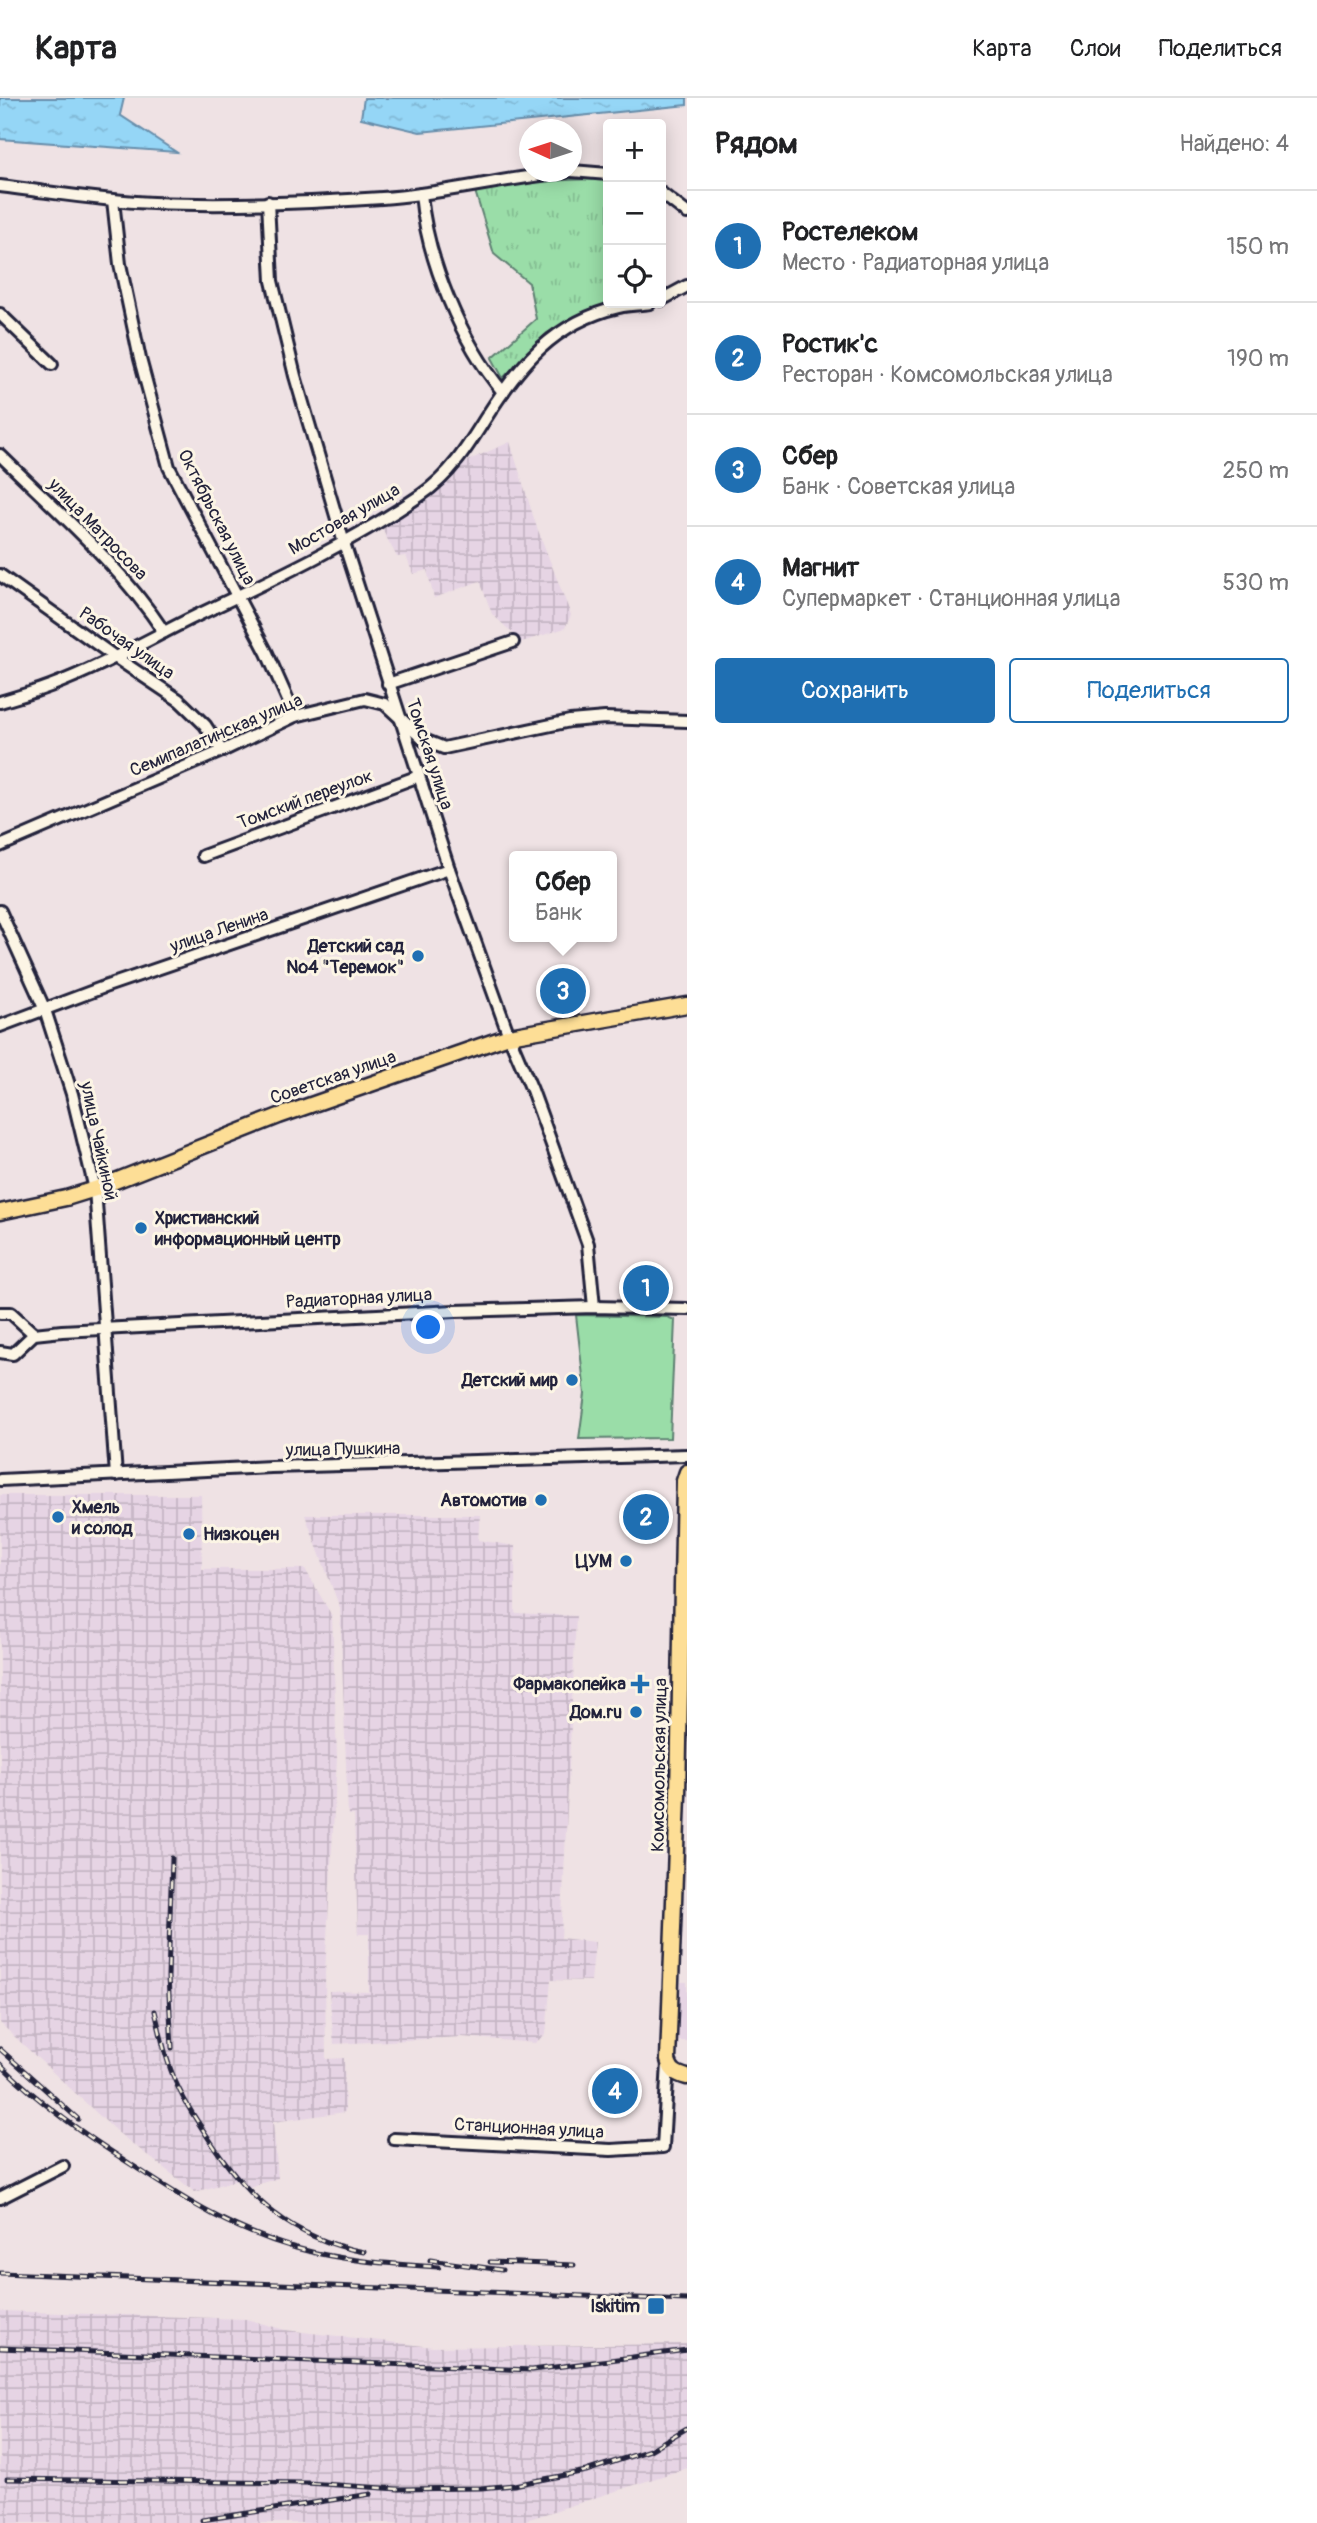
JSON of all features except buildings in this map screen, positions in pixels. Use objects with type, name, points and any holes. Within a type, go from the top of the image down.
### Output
[{"type":"main road","name":"Советская улица","points":[[0,1212],[95,1189],[279,1116],[509,1036],[687,1005]]},
{"type":"main road","name":"Комсомольская улица","points":[[668,2060],[678,1794],[684,1481],[687,1472]]},
{"type":"main road","points":[[668,2060],[670,2068],[687,2077]]},
{"type":"street","points":[[582,172],[603,174]]},
{"type":"street","points":[[0,186],[113,200],[192,204],[382,198],[519,177]]},
{"type":"street","points":[[421,194],[423,213],[446,297],[490,378],[503,392]]},
{"type":"street","points":[[666,197],[687,213]]},
{"type":"street","name":"Октябрьская улица","points":[[113,200],[120,264],[140,359],[169,467],[267,653],[295,716]]},
{"type":"street","name":"Томская улица","points":[[268,202],[272,281],[295,376],[344,543],[449,869],[509,1036],[589,1244],[594,1307]]},
{"type":"street","points":[[666,297],[687,286]]},
{"type":"street","name":"Мостовая улица","points":[[0,702],[51,686],[237,597],[344,543],[422,494],[450,471],[528,359],[570,325],[617,308]]},
{"type":"street","points":[[0,314],[52,364]]},
{"type":"street","name":"улица Матросова","points":[[0,455],[74,527],[145,603],[164,632]]},
{"type":"street","name":"Рабочая улица","points":[[0,575],[179,700],[205,725],[222,751]]},
{"type":"street","points":[[388,684],[513,642]]},
{"type":"street","name":"Семипалатинская улица","points":[[0,846],[222,751],[295,716],[365,699],[385,704],[424,740],[444,748],[570,721],[605,718],[687,721]]},
{"type":"street","name":"Томский переулок","points":[[203,856],[419,776]]},
{"type":"street","name":"улица Ленина","points":[[0,1026],[104,987],[449,869]]},
{"type":"street","name":"улица Чайкиной","points":[[0,911],[45,1010],[72,1094],[95,1189],[116,1475]]},
{"type":"street","name":"Радиаторная улица","points":[[34,1334],[105,1328],[454,1311],[594,1307],[687,1309]]},
{"type":"street","points":[[0,1313],[11,1314],[34,1334],[13,1354],[0,1352]]},
{"type":"street","name":"улица Пушкина","points":[[0,1480],[271,1468],[687,1455]]},
{"type":"street","name":"Станционная улица","points":[[394,2139],[611,2150],[663,2147],[668,2060]]},
{"type":"street","points":[[0,2198],[63,2166]]},
{"type":"shaded area","points":[[510,442],[536,525],[571,615],[565,628],[522,642],[492,614],[480,581],[434,598],[427,570],[413,574],[406,556],[397,557],[383,531],[387,521],[444,484],[469,460]]},
{"type":"shaded area","points":[[0,1495],[201,1495],[202,1569],[305,1569],[332,1616],[337,1758],[325,1973],[326,2059],[344,2058],[345,2112],[273,2122],[278,2178],[246,2188],[237,2180],[195,2192],[116,2131],[0,2023]]},
{"type":"shaded area","points":[[305,1515],[480,1515],[478,1540],[515,1546],[515,1613],[576,1616],[561,1938],[595,1942],[591,1981],[551,1980],[546,2034],[535,2043],[462,2037],[334,2044],[329,1991],[369,1992],[369,1934],[358,1934],[354,1815],[348,1815],[340,1608]]},
{"type":"shaded area","points":[[681,1982],[687,1982],[687,2041],[676,2041]]},
{"type":"shaded area","points":[[0,2311],[246,2319],[285,2330],[433,2347],[687,2344],[687,2468],[517,2523],[0,2523]]},
{"type":"green space","points":[[582,179],[603,180],[603,306],[547,333],[503,378],[492,358],[536,319],[529,283],[494,254],[475,191],[534,182],[582,182]]},
{"type":"green space","points":[[576,1315],[667,1317],[675,1320],[670,1438],[579,1439],[585,1394]]},
{"type":"water","points":[[0,98],[124,98],[120,115],[176,152],[0,139]]},
{"type":"water","points":[[364,98],[687,98],[687,105],[549,119],[519,119],[519,122],[420,132],[361,118]]},
{"type":"railway","points":[[172,1858],[168,1977],[172,2048]]},
{"type":"railway","points":[[155,2011],[167,2058],[180,2090],[209,2139],[239,2180],[274,2213],[293,2226],[338,2246],[364,2252]]},
{"type":"railway","points":[[0,2049],[78,2119]]},
{"type":"railway","points":[[0,2064],[82,2132],[174,2192],[232,2224],[273,2241],[331,2256],[439,2267]]},
{"type":"railway","points":[[430,2260],[502,2270]]},
{"type":"railway","points":[[490,2262],[574,2265]]},
{"type":"railway","points":[[0,2273],[687,2300]]},
{"type":"railway","points":[[0,2348],[532,2370],[687,2350]]},
{"type":"railway","points":[[7,2479],[307,2483],[399,2489],[481,2488],[514,2485],[586,2471],[650,2450],[687,2428]]},
{"type":"railway","points":[[202,2520],[371,2494]]},
{"type":"place","name":"Детский сад №4 \"Теремок\"","points":[[418,956]]},
{"type":"place","name":"Сбер","points":[[563,991]]},
{"type":"place","name":"Христианский информационный центр","points":[[141,1228]]},
{"type":"place","name":"Ростелеком","points":[[646,1288]]},
{"type":"place","name":"Детский мир","points":[[572,1380]]},
{"type":"place","name":"Автомотив","points":[[541,1500]]},
{"type":"place","name":"Хмель и солод","points":[[58,1517]]},
{"type":"place","name":"Ростик'с","points":[[646,1517]]},
{"type":"place","name":"Низкоцен","points":[[189,1534]]},
{"type":"place","name":"ЦУМ","points":[[626,1561]]},
{"type":"place","name":"Фармакопейка","points":[[640,1684]]},
{"type":"place","name":"Дом.ru","points":[[636,1712]]},
{"type":"place","name":"Магнит","points":[[615,2091]]},
{"type":"place","name":"Iskitim","points":[[656,2306]]}]
